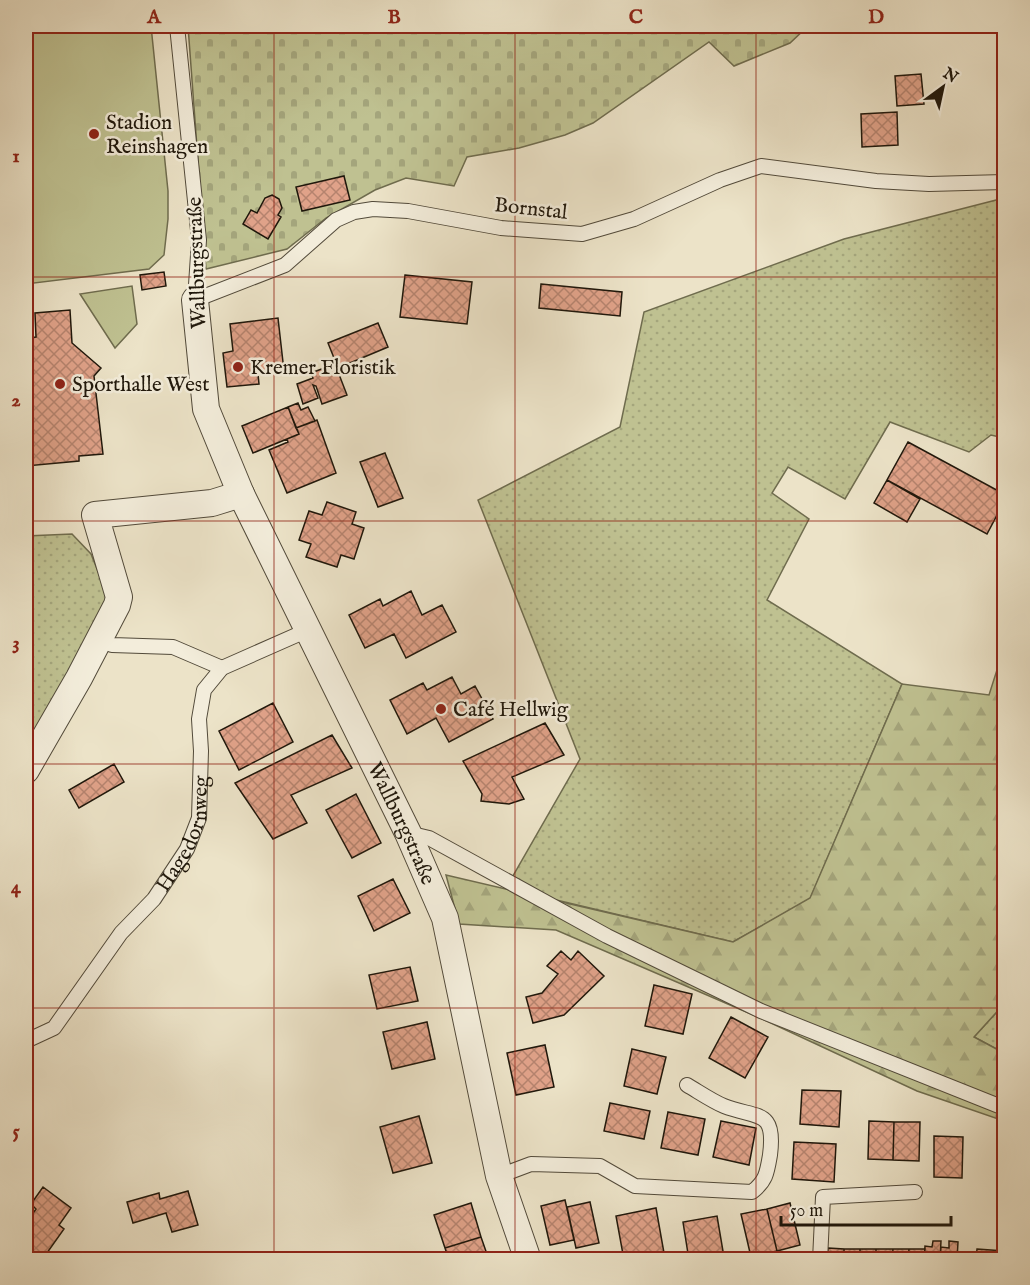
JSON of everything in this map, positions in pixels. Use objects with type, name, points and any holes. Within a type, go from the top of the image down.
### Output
[{"type":"street","name":"Wallburgstraße","points":[[195,300],[206,409],[241,494],[408,833],[446,918],[499,1176],[528,1260]]},
{"type":"street","points":[[26,770],[117,605],[119,597],[95,515],[212,503],[241,494]]},
{"type":"lane","name":"Wallburgstraße","points":[[177,26],[199,240],[195,300]]},
{"type":"lane","name":"Bornstal","points":[[195,300],[285,265],[336,220],[354,212],[373,209],[408,211],[501,228],[582,234],[634,219],[720,180],[761,166],[876,181],[929,184],[1005,182]]},
{"type":"lane","name":"Hagedornweg","points":[[26,1041],[54,1028],[121,933],[154,899],[187,849],[199,818],[201,751],[199,719],[204,690],[222,668],[308,630]]},
{"type":"lane","points":[[99,640],[112,645],[173,647],[222,668]]},
{"type":"lane","points":[[408,833],[429,837],[607,936],[761,1011],[1005,1108]]},
{"type":"lane","points":[[499,1176],[531,1164],[600,1166],[635,1186],[752,1192],[762,1183],[768,1168],[771,1128],[760,1116],[725,1106],[687,1085]]},
{"type":"lane","points":[[820,1260],[823,1197],[915,1192]]},
{"type":"green space","name":"Stadion Reinshagen","points":[[26,26],[151,26],[168,191],[168,219],[164,255],[149,269],[26,284]]},
{"type":"green space","points":[[188,26],[808,26],[790,43],[734,66],[709,42],[593,123],[565,135],[519,148],[467,157],[454,186],[406,178],[375,190],[326,218],[287,249],[206,269]]},
{"type":"green space","points":[[1004,198],[1004,438],[991,435],[969,452],[890,422],[845,499],[788,467],[772,493],[809,519],[767,600],[902,684],[810,899],[733,942],[506,888],[580,759],[478,500],[620,427],[644,312],[844,239]]},
{"type":"green space","points":[[132,286],[137,324],[115,348],[80,294]]},
{"type":"green space","points":[[72,534],[91,554],[109,599],[38,727],[26,735],[26,536]]},
{"type":"green space","points":[[1004,648],[1004,1004],[974,1037],[1004,1053],[1004,1121],[917,1091],[758,1017],[556,930],[459,924],[446,875],[733,942],[810,898],[902,684],[989,695]]},
{"type":"green space","points":[[1004,1004],[1004,1053],[974,1037]]},
{"type":"building","points":[[921,74],[924,104],[897,106],[895,76]]},
{"type":"building","points":[[897,112],[898,145],[862,147],[861,114]]},
{"type":"building","points":[[344,176],[350,200],[302,211],[296,187]]},
{"type":"building","points":[[272,195],[279,199],[282,208],[278,215],[281,217],[268,239],[243,224],[251,210],[257,213],[265,198]]},
{"type":"building","points":[[164,272],[166,286],[142,290],[140,275]]},
{"type":"building","points":[[405,275],[472,282],[467,324],[400,317]]},
{"type":"building","points":[[541,284],[622,292],[620,316],[539,308]]},
{"type":"building","name":"Sporthalle West","points":[[70,310],[72,343],[101,368],[94,376],[103,454],[79,456],[79,461],[26,466],[26,338],[36,337],[35,313]]},
{"type":"building","points":[[278,318],[284,371],[258,374],[259,384],[227,387],[223,353],[233,351],[230,324]]},
{"type":"building","points":[[378,323],[388,347],[338,368],[328,343]]},
{"type":"building","points":[[335,364],[347,395],[322,404],[316,386],[313,385],[318,398],[303,404],[297,384],[313,378],[311,373]]},
{"type":"building","points":[[298,403],[301,410],[308,407],[315,421],[296,428],[288,407]]},
{"type":"building","points":[[288,407],[299,434],[253,453],[242,426]]},
{"type":"building","points":[[317,420],[336,473],[287,493],[269,450],[288,442],[287,439],[299,434],[296,428]]},
{"type":"building","points":[[908,442],[1004,494],[1004,502],[987,534],[887,480]]},
{"type":"building","points":[[385,453],[403,498],[378,507],[360,462]]},
{"type":"building","points":[[887,480],[920,499],[907,522],[874,503]]},
{"type":"building","points":[[327,502],[356,512],[352,524],[364,528],[354,559],[341,555],[337,567],[306,557],[311,544],[299,540],[309,511],[322,515]]},
{"type":"building","points":[[411,591],[422,615],[442,605],[456,632],[406,658],[394,634],[365,648],[349,615],[380,599],[383,606]]},
{"type":"building","name":"Café Hellwig","points":[[452,677],[461,694],[475,686],[493,719],[449,742],[436,718],[407,734],[390,700],[423,683],[427,690]]},
{"type":"building","points":[[273,703],[293,742],[239,770],[219,731]]},
{"type":"building","points":[[545,723],[564,755],[512,777],[524,799],[509,804],[481,801],[482,794],[463,761]]},
{"type":"building","points":[[332,735],[352,768],[291,795],[307,823],[273,839],[235,783]]},
{"type":"building","points":[[114,764],[124,782],[79,808],[69,790]]},
{"type":"building","points":[[356,794],[381,843],[352,858],[326,810]]},
{"type":"building","points":[[393,879],[410,913],[374,931],[358,896]]},
{"type":"building","points":[[561,951],[571,960],[578,951],[604,976],[564,1015],[533,1023],[526,997],[542,993],[558,974],[547,966]]},
{"type":"building","points":[[410,967],[418,1001],[377,1009],[369,975]]},
{"type":"building","points":[[654,985],[692,994],[683,1034],[645,1026]]},
{"type":"building","points":[[731,1017],[768,1037],[745,1078],[709,1058]]},
{"type":"building","points":[[427,1022],[435,1059],[392,1069],[383,1032]]},
{"type":"building","points":[[545,1045],[554,1087],[516,1095],[507,1053]]},
{"type":"building","points":[[632,1049],[666,1057],[657,1094],[624,1086]]},
{"type":"building","points":[[802,1090],[841,1091],[839,1127],[800,1124]]},
{"type":"building","points":[[610,1103],[650,1111],[644,1139],[604,1131]]},
{"type":"building","points":[[668,1112],[705,1119],[698,1155],[661,1148]]},
{"type":"building","points":[[419,1116],[432,1163],[393,1173],[380,1127]]},
{"type":"building","points":[[721,1121],[756,1128],[749,1165],[713,1157]]},
{"type":"building","points":[[869,1121],[894,1122],[893,1160],[868,1159]]},
{"type":"building","points":[[894,1122],[920,1122],[919,1161],[893,1160]]},
{"type":"building","points":[[934,1136],[963,1137],[962,1178],[934,1177]]},
{"type":"building","points":[[794,1142],[836,1144],[834,1182],[792,1179]]},
{"type":"building","points":[[43,1187],[71,1208],[59,1225],[64,1229],[42,1260],[35,1260],[26,1253],[26,1223],[36,1209],[31,1204]]},
{"type":"building","points":[[188,1191],[198,1225],[172,1232],[166,1213],[133,1223],[127,1202],[159,1193],[160,1199]]},
{"type":"building","points":[[565,1200],[574,1240],[550,1245],[541,1206]]},
{"type":"building","points":[[590,1202],[599,1243],[576,1248],[567,1207]]},
{"type":"building","points":[[471,1203],[481,1237],[445,1248],[434,1215]]},
{"type":"building","points":[[790,1203],[800,1245],[777,1251],[767,1209]]},
{"type":"building","points":[[656,1208],[664,1253],[624,1260],[616,1216]]},
{"type":"building","points":[[767,1209],[777,1251],[751,1257],[741,1214]]},
{"type":"building","points":[[717,1216],[724,1257],[689,1260],[683,1222]]},
{"type":"building","points":[[481,1237],[489,1260],[449,1260],[445,1248]]},
{"type":"building","points":[[933,1241],[941,1241],[940,1260],[924,1260],[925,1246],[932,1247]]},
{"type":"building","points":[[949,1241],[958,1242],[957,1260],[940,1260],[941,1247],[949,1248]]},
{"type":"building","points":[[828,1248],[844,1249],[844,1260],[827,1260]]},
{"type":"building","points":[[844,1249],[860,1249],[860,1260],[844,1260]]},
{"type":"building","points":[[860,1249],[876,1249],[876,1260],[860,1260]]},
{"type":"building","points":[[876,1249],[893,1249],[892,1260],[876,1260]]},
{"type":"building","points":[[893,1249],[909,1249],[908,1260],[892,1260]]},
{"type":"building","points":[[909,1249],[925,1249],[924,1260],[908,1260]]},
{"type":"building","points":[[977,1249],[1004,1251],[1004,1260],[976,1260]]},
{"type":"place","name":"Stadion Reinshagen","points":[[94,134]]},
{"type":"place","name":"Kremer Floristik","points":[[238,367]]},
{"type":"place","name":"Sporthalle West","points":[[60,384]]},
{"type":"place","name":"Café Hellwig","points":[[441,709]]}]
